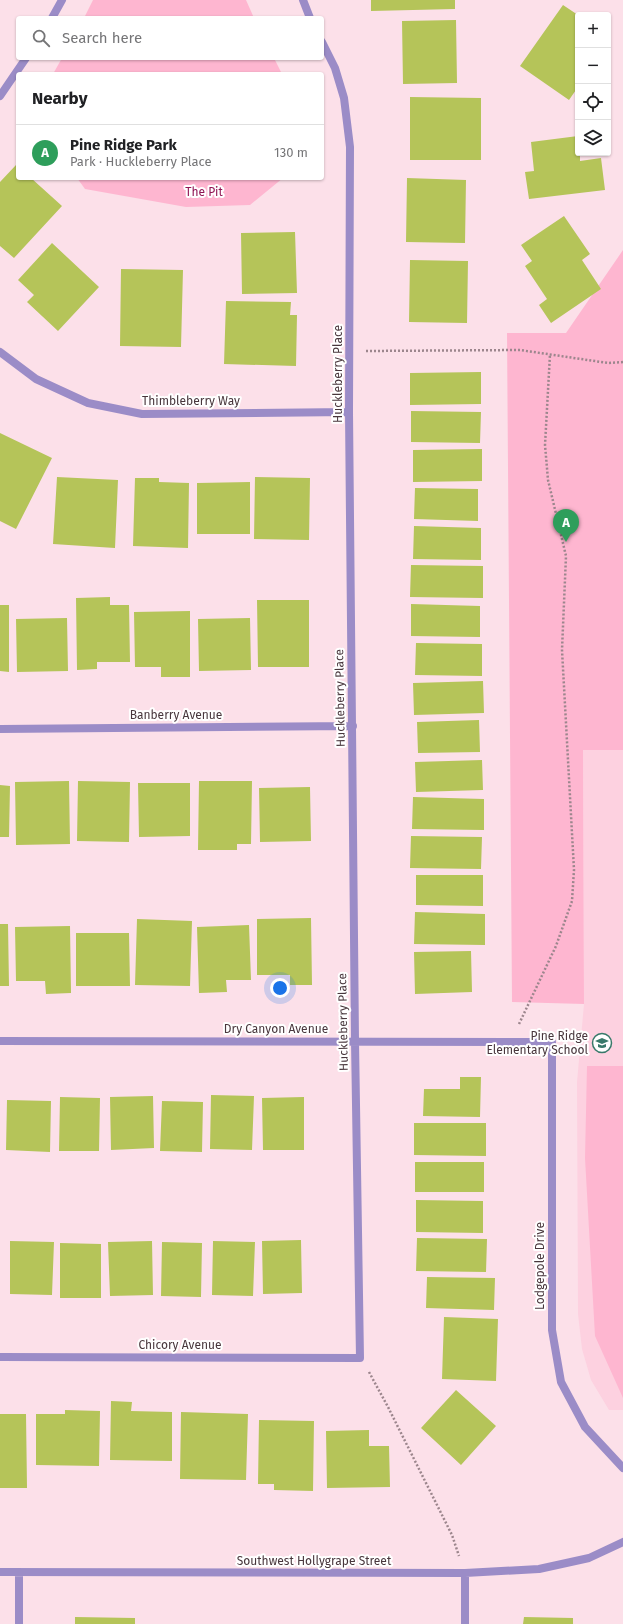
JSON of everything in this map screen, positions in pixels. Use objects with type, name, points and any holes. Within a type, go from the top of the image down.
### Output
[{"type":"street","points":[[53,16],[62,0]]},
{"type":"street","points":[[303,0],[309,16]]},
{"type":"street","name":"Huckleberry Place","points":[[324,46],[335,68],[344,98],[350,147],[349,412],[355,1041],[360,1358]]},
{"type":"street","points":[[16,72],[25,60]]},
{"type":"street","points":[[0,96],[16,73]]},
{"type":"street","name":"Thimbleberry Way","points":[[0,352],[36,379],[88,403],[142,414],[349,412]]},
{"type":"street","name":"Banberry Avenue","points":[[0,729],[353,726]]},
{"type":"street","name":"Dry Canyon Avenue","points":[[0,1041],[552,1042]]},
{"type":"street","name":"Lodgepole Drive","points":[[552,1042],[553,1337],[561,1382],[586,1427],[623,1468]]},
{"type":"street","name":"Chicory Avenue","points":[[0,1357],[360,1358]]},
{"type":"street","name":"Southwest Hollygrape Street","points":[[0,1572],[465,1573],[538,1569],[589,1558],[623,1542]]},
{"type":"street","points":[[19,1572],[19,1624]]},
{"type":"street","points":[[465,1573],[465,1624]]},
{"type":"path","points":[[350,352],[520,350],[608,363],[623,362]]},
{"type":"path","points":[[511,1042],[556,946],[572,901],[574,870],[562,650],[566,556],[548,480],[546,445],[550,354]]},
{"type":"path","points":[[360,1358],[388,1407],[452,1535],[465,1573]]},
{"type":"shaded area","name":"Pine Ridge Elementary School","points":[[583,750],[623,750],[623,1410],[609,1410],[591,1380],[582,1349],[578,1314],[577,1082],[584,1004]]},
{"type":"green space","points":[[93,0],[246,0],[253,16],[85,16]]},
{"type":"green space","points":[[61,60],[275,60],[281,72],[54,72]]},
{"type":"green space","name":"The Pit","points":[[78,180],[281,180],[250,205],[186,207],[85,189]]},
{"type":"green space","points":[[623,250],[623,750],[583,750],[584,1004],[512,1002],[507,333],[566,333]]},
{"type":"green space","points":[[587,1066],[623,1066],[623,1398],[595,1336],[585,1158]]},
{"type":"building","points":[[371,0],[455,0],[455,9],[371,11]]},
{"type":"building","points":[[563,5],[575,13],[575,91],[569,100],[520,66]]},
{"type":"building","points":[[456,20],[457,83],[403,84],[402,21]]},
{"type":"building","points":[[410,97],[481,98],[481,160],[410,160]]},
{"type":"building","points":[[575,136],[575,156],[580,156],[580,161],[601,158],[605,190],[529,199],[525,172],[534,171],[531,142]]},
{"type":"building","points":[[16,165],[16,180],[33,180],[62,206],[14,258],[0,246],[0,182]]},
{"type":"building","points":[[407,178],[466,180],[465,243],[406,242]]},
{"type":"building","points":[[564,216],[590,254],[582,260],[601,289],[551,323],[539,305],[547,299],[525,266],[532,261],[521,245]]},
{"type":"building","points":[[295,232],[297,293],[242,294],[241,233]]},
{"type":"building","points":[[52,243],[99,287],[58,331],[27,302],[34,295],[18,280]]},
{"type":"building","points":[[410,260],[468,261],[467,323],[409,322]]},
{"type":"building","points":[[121,269],[183,270],[181,347],[120,346]]},
{"type":"building","points":[[226,301],[291,302],[290,315],[297,315],[296,366],[224,364]]},
{"type":"building","points":[[481,372],[481,404],[410,405],[410,373]]},
{"type":"building","points":[[411,411],[481,412],[480,443],[411,442]]},
{"type":"building","points":[[0,433],[52,458],[16,529],[0,521]]},
{"type":"building","points":[[482,449],[482,481],[413,482],[413,450]]},
{"type":"building","points":[[57,477],[118,480],[115,548],[53,544]]},
{"type":"building","points":[[255,477],[310,478],[309,540],[254,539]]},
{"type":"building","points":[[135,478],[159,478],[159,482],[189,483],[188,548],[133,546]]},
{"type":"building","points":[[250,482],[250,534],[197,534],[197,483]]},
{"type":"building","points":[[415,488],[478,489],[478,521],[414,519]]},
{"type":"building","points":[[414,526],[481,528],[481,560],[413,559]]},
{"type":"building","points":[[411,565],[483,566],[483,598],[410,597]]},
{"type":"building","points":[[110,597],[110,605],[129,605],[130,662],[97,662],[97,669],[77,670],[76,598]]},
{"type":"building","points":[[257,600],[309,600],[309,667],[258,667]]},
{"type":"building","points":[[411,604],[480,606],[480,637],[411,636]]},
{"type":"building","points":[[0,605],[9,605],[9,672],[0,671]]},
{"type":"building","points":[[190,611],[190,677],[161,677],[161,667],[135,667],[134,612]]},
{"type":"building","points":[[67,618],[68,671],[17,672],[16,619]]},
{"type":"building","points":[[250,618],[251,670],[199,671],[198,619]]},
{"type":"building","points":[[416,643],[482,644],[482,676],[415,675]]},
{"type":"building","points":[[483,681],[484,713],[414,715],[413,683]]},
{"type":"building","points":[[479,720],[480,752],[418,753],[417,722]]},
{"type":"building","points":[[482,760],[483,790],[416,792],[415,762]]},
{"type":"building","points":[[69,781],[70,844],[16,845],[15,782]]},
{"type":"building","points":[[78,781],[130,782],[129,842],[77,841]]},
{"type":"building","points":[[199,781],[252,781],[251,844],[237,844],[237,850],[198,850]]},
{"type":"building","points":[[138,783],[190,783],[190,836],[139,837]]},
{"type":"building","points":[[0,785],[10,786],[9,837],[0,837]]},
{"type":"building","points":[[310,787],[311,841],[260,842],[259,788]]},
{"type":"building","points":[[413,797],[484,799],[484,830],[412,829]]},
{"type":"building","points":[[411,836],[482,837],[481,869],[410,868]]},
{"type":"building","points":[[416,875],[483,875],[483,906],[416,905]]},
{"type":"building","points":[[415,912],[485,914],[485,945],[414,944]]},
{"type":"building","points":[[311,918],[312,985],[290,985],[290,975],[257,975],[257,919]]},
{"type":"building","points":[[137,919],[192,921],[190,986],[135,985]]},
{"type":"building","points":[[0,924],[8,924],[9,986],[0,986]]},
{"type":"building","points":[[249,925],[251,980],[226,980],[227,992],[199,993],[197,927]]},
{"type":"building","points":[[70,926],[71,993],[46,994],[45,981],[16,981],[15,927]]},
{"type":"building","points":[[76,933],[129,933],[130,986],[76,986]]},
{"type":"building","points":[[471,951],[472,992],[415,994],[414,952]]},
{"type":"building","points":[[460,1077],[481,1077],[480,1117],[423,1116],[424,1089],[460,1089]]},
{"type":"building","points":[[211,1095],[254,1096],[252,1150],[210,1149]]},
{"type":"building","points":[[153,1096],[154,1148],[111,1150],[110,1097]]},
{"type":"building","points":[[60,1097],[100,1098],[99,1151],[59,1151]]},
{"type":"building","points":[[304,1097],[304,1150],[263,1150],[262,1098]]},
{"type":"building","points":[[7,1100],[51,1101],[50,1152],[6,1150]]},
{"type":"building","points":[[162,1101],[203,1102],[202,1152],[160,1151]]},
{"type":"building","points":[[414,1123],[486,1123],[486,1156],[414,1155]]},
{"type":"building","points":[[415,1162],[484,1162],[484,1192],[415,1192]]},
{"type":"building","points":[[416,1200],[483,1201],[483,1233],[416,1232]]},
{"type":"building","points":[[417,1238],[487,1239],[486,1272],[416,1271]]},
{"type":"building","points":[[301,1240],[302,1293],[263,1294],[262,1241]]},
{"type":"building","points":[[10,1241],[54,1242],[52,1295],[10,1294]]},
{"type":"building","points":[[152,1241],[153,1295],[110,1296],[108,1242]]},
{"type":"building","points":[[213,1241],[255,1242],[253,1296],[212,1295]]},
{"type":"building","points":[[162,1242],[202,1243],[201,1297],[161,1296]]},
{"type":"building","points":[[60,1243],[101,1244],[101,1298],[60,1298]]},
{"type":"building","points":[[427,1277],[495,1278],[494,1310],[426,1308]]},
{"type":"building","points":[[444,1317],[498,1319],[496,1381],[442,1379]]},
{"type":"building","points":[[456,1390],[496,1426],[461,1465],[421,1428]]},
{"type":"building","points":[[111,1401],[132,1402],[131,1411],[172,1412],[172,1461],[110,1460]]},
{"type":"building","points":[[65,1410],[100,1411],[99,1466],[36,1465],[36,1414],[65,1414]]},
{"type":"building","points":[[181,1412],[248,1414],[246,1480],[180,1479]]},
{"type":"building","points":[[0,1414],[26,1414],[27,1488],[0,1488]]},
{"type":"building","points":[[259,1420],[314,1421],[313,1491],[274,1490],[274,1484],[258,1484]]},
{"type":"building","points":[[369,1430],[369,1446],[389,1446],[390,1487],[327,1488],[326,1431]]},
{"type":"building","points":[[75,1617],[135,1618],[135,1624],[75,1624]]},
{"type":"building","points":[[524,1617],[573,1618],[573,1624],[523,1624]]},
{"type":"place","name":"Pine Ridge Park","points":[[566,542]]},
{"type":"place","name":"Pine Ridge Elementary School","points":[[602,1043]]}]
